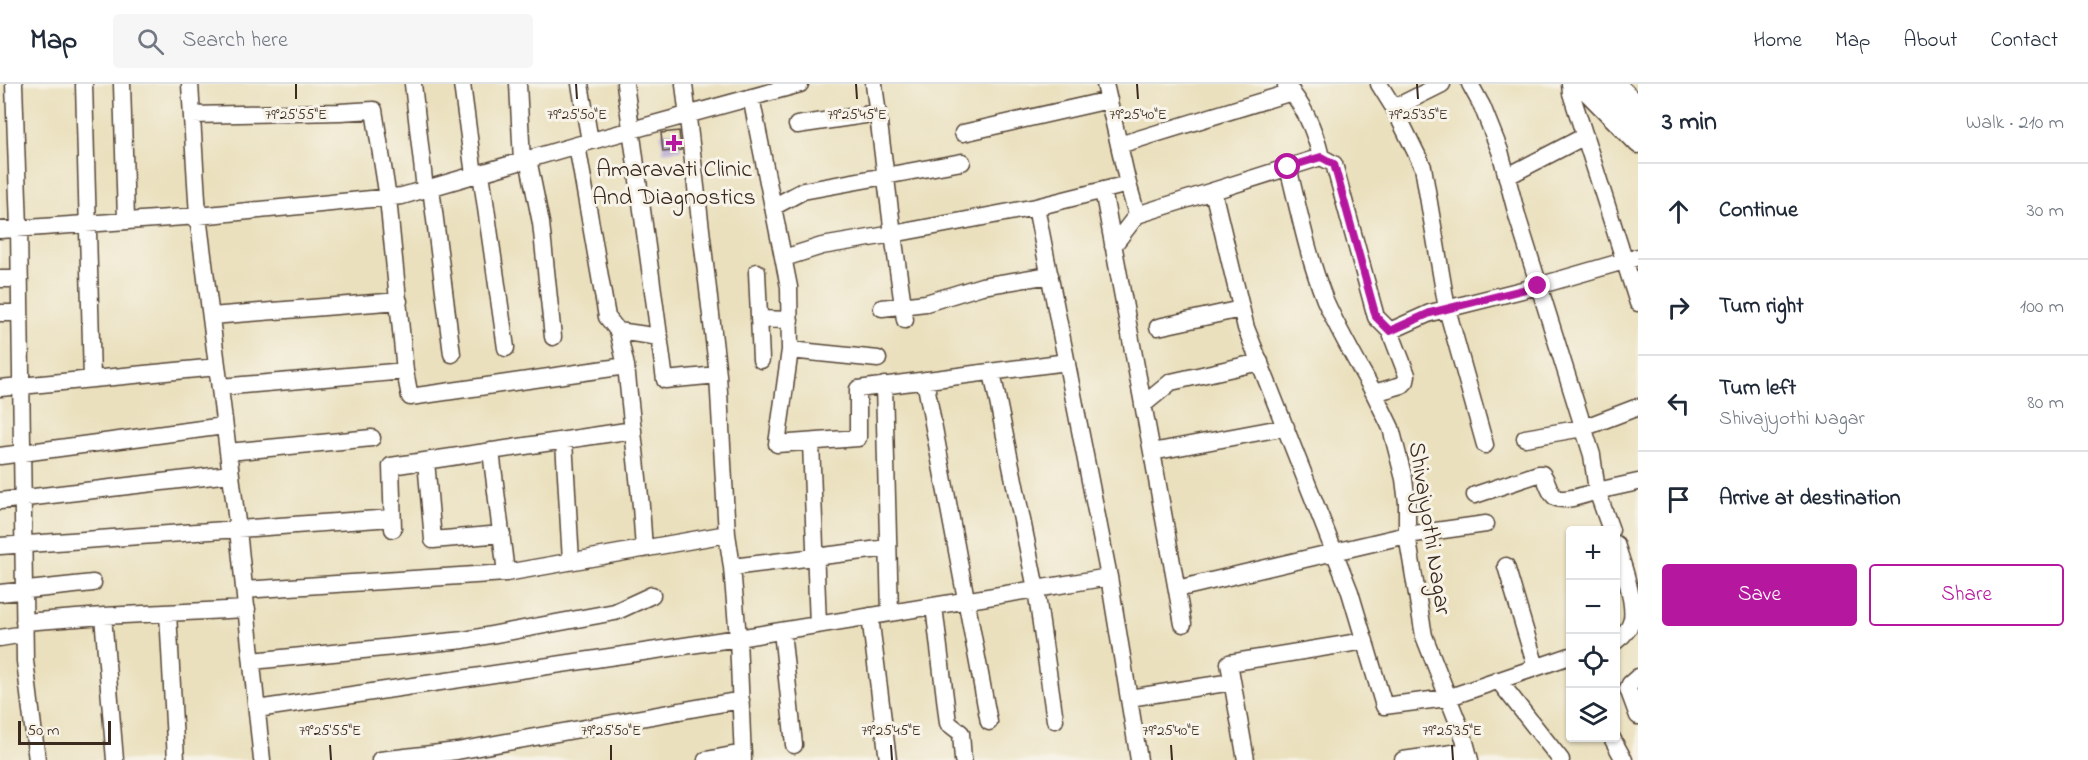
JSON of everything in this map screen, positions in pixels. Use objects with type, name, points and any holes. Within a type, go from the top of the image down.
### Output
[{"type":"main road","points":[[1595,84],[1638,128]]},
{"type":"main road","points":[[1614,84],[1638,107]]},
{"type":"street","points":[[14,84],[20,279],[25,662],[37,760]]},
{"type":"street","points":[[84,84],[92,379]]},
{"type":"street","points":[[122,84],[126,220]]},
{"type":"street","points":[[190,84],[198,216],[238,530],[262,760]]},
{"type":"street","points":[[413,84],[452,354]]},
{"type":"street","points":[[462,84],[506,348]]},
{"type":"street","points":[[518,84],[525,160],[542,223],[553,337]]},
{"type":"street","points":[[580,84],[583,143],[607,316],[618,331],[626,366],[644,549]]},
{"type":"street","points":[[625,84],[665,380],[718,375]]},
{"type":"street","points":[[684,84],[718,375],[726,534],[732,567],[738,638],[743,757],[706,760]]},
{"type":"street","points":[[0,230],[198,216],[388,198],[428,189],[583,143],[688,115],[759,92],[800,84]]},
{"type":"street","points":[[874,84],[904,313]]},
{"type":"street","points":[[1379,84],[1394,108],[1423,167],[1447,309],[1485,445]]},
{"type":"street","points":[[1394,108],[1442,84]]},
{"type":"street","points":[[1470,84],[1482,106],[1508,176],[1538,286],[1592,455],[1598,491],[1609,526]]},
{"type":"street","points":[[1570,84],[1585,136],[1632,258],[1638,303]]},
{"type":"street","points":[[1578,84],[1638,145]]},
{"type":"street","points":[[1621,84],[1638,100]]},
{"type":"street","points":[[1119,145],[1288,88],[1315,132],[1321,157]]},
{"type":"street","points":[[759,92],[773,207],[789,287],[790,350],[777,444],[858,438],[858,389],[1067,362]]},
{"type":"street","points":[[963,133],[1107,92],[1137,215]]},
{"type":"street","points":[[192,115],[374,110],[388,198],[405,371],[410,397],[626,366]]},
{"type":"street","points":[[797,125],[878,113]]},
{"type":"street","points":[[1508,176],[1585,136]]},
{"type":"street","points":[[1113,246],[1137,215],[1321,157],[1334,164],[1376,317],[1390,331],[1407,375],[1402,385],[1374,393]]},
{"type":"street","points":[[773,207],[803,191],[962,162]]},
{"type":"street","name":"Shivajyothi Nagar","points":[[1288,167],[1312,263],[1325,299],[1341,335],[1391,428],[1399,456],[1407,503],[1407,535],[1424,636],[1468,755]]},
{"type":"street","points":[[784,258],[822,246],[1036,207],[1128,184]]},
{"type":"street","points":[[1102,190],[1183,624]]},
{"type":"street","points":[[1214,191],[1246,328],[1350,592],[1384,706],[1447,698],[1566,657]]},
{"type":"street","points":[[1036,207],[1109,577],[1139,760]]},
{"type":"street","points":[[1390,331],[1430,313],[1538,286],[1632,258]]},
{"type":"street","points":[[757,272],[761,360]]},
{"type":"street","points":[[882,308],[904,313],[926,303],[982,286],[1050,275]]},
{"type":"street","points":[[0,279],[20,279]]},
{"type":"street","points":[[211,316],[399,302]]},
{"type":"street","points":[[1158,327],[1241,309]]},
{"type":"street","points":[[0,313],[20,313]]},
{"type":"street","points":[[759,319],[790,320]]},
{"type":"street","points":[[618,331],[660,337]]},
{"type":"street","points":[[790,350],[878,359]]},
{"type":"street","points":[[1143,405],[1171,382],[1260,362]]},
{"type":"street","points":[[0,388],[217,367]]},
{"type":"street","points":[[220,387],[405,371]]},
{"type":"street","points":[[992,372],[1036,589],[1055,720]]},
{"type":"street","points":[[925,380],[989,722]]},
{"type":"street","points":[[884,386],[890,613]]},
{"type":"street","points":[[1525,438],[1583,428],[1638,407]]},
{"type":"street","points":[[0,456],[224,426]]},
{"type":"street","points":[[1152,452],[1286,427]]},
{"type":"street","points":[[0,546],[238,530],[392,524],[391,466],[633,430]]},
{"type":"street","points":[[228,452],[372,438]]},
{"type":"street","points":[[564,441],[572,561]]},
{"type":"street","points":[[811,442],[818,625]]},
{"type":"street","points":[[491,451],[507,573]]},
{"type":"street","points":[[426,461],[433,540],[502,534]]},
{"type":"street","points":[[0,501],[230,474]]},
{"type":"street","points":[[1475,495],[1538,474],[1546,478],[1554,496],[1564,500],[1638,482]]},
{"type":"street","points":[[1177,589],[1407,535],[1486,524]]},
{"type":"street","points":[[243,590],[507,573],[726,534]]},
{"type":"street","points":[[732,567],[888,548]]},
{"type":"street","points":[[1620,552],[1632,574],[1632,618],[1628,630],[1620,637]]},
{"type":"street","points":[[1506,566],[1536,667]]},
{"type":"street","points":[[257,709],[738,638],[1109,577]]},
{"type":"street","points":[[0,593],[93,583]]},
{"type":"street","points":[[252,661],[464,640],[615,612],[652,595]]},
{"type":"street","points":[[934,606],[948,723],[960,730],[963,760]]},
{"type":"street","points":[[0,638],[24,628],[103,616],[247,609]]},
{"type":"street","points":[[168,613],[176,760]]},
{"type":"street","points":[[103,616],[115,760]]},
{"type":"street","points":[[870,616],[888,760]]},
{"type":"street","points":[[782,631],[794,746]]},
{"type":"street","points":[[1246,760],[1229,663],[1365,641]]},
{"type":"street","points":[[1638,677],[1629,684],[1628,689],[1638,716]]},
{"type":"street","points":[[1498,681],[1561,760]]},
{"type":"street","points":[[1129,698],[1232,682]]},
{"type":"street","points":[[380,760],[458,751],[741,700]]},
{"type":"street","points":[[1614,742],[1624,760]]},
{"type":"street","points":[[1403,760],[1468,755]]},
{"type":"building","points":[[679,131],[681,150],[663,152],[661,133]]},
{"type":"place","name":"Amaravati Clinic And Diagnostics","points":[[674,143]]},
{"type":"route","points":[[1288,167],[1321,157],[1334,164],[1376,317],[1390,331],[1430,313],[1538,286]]}]
